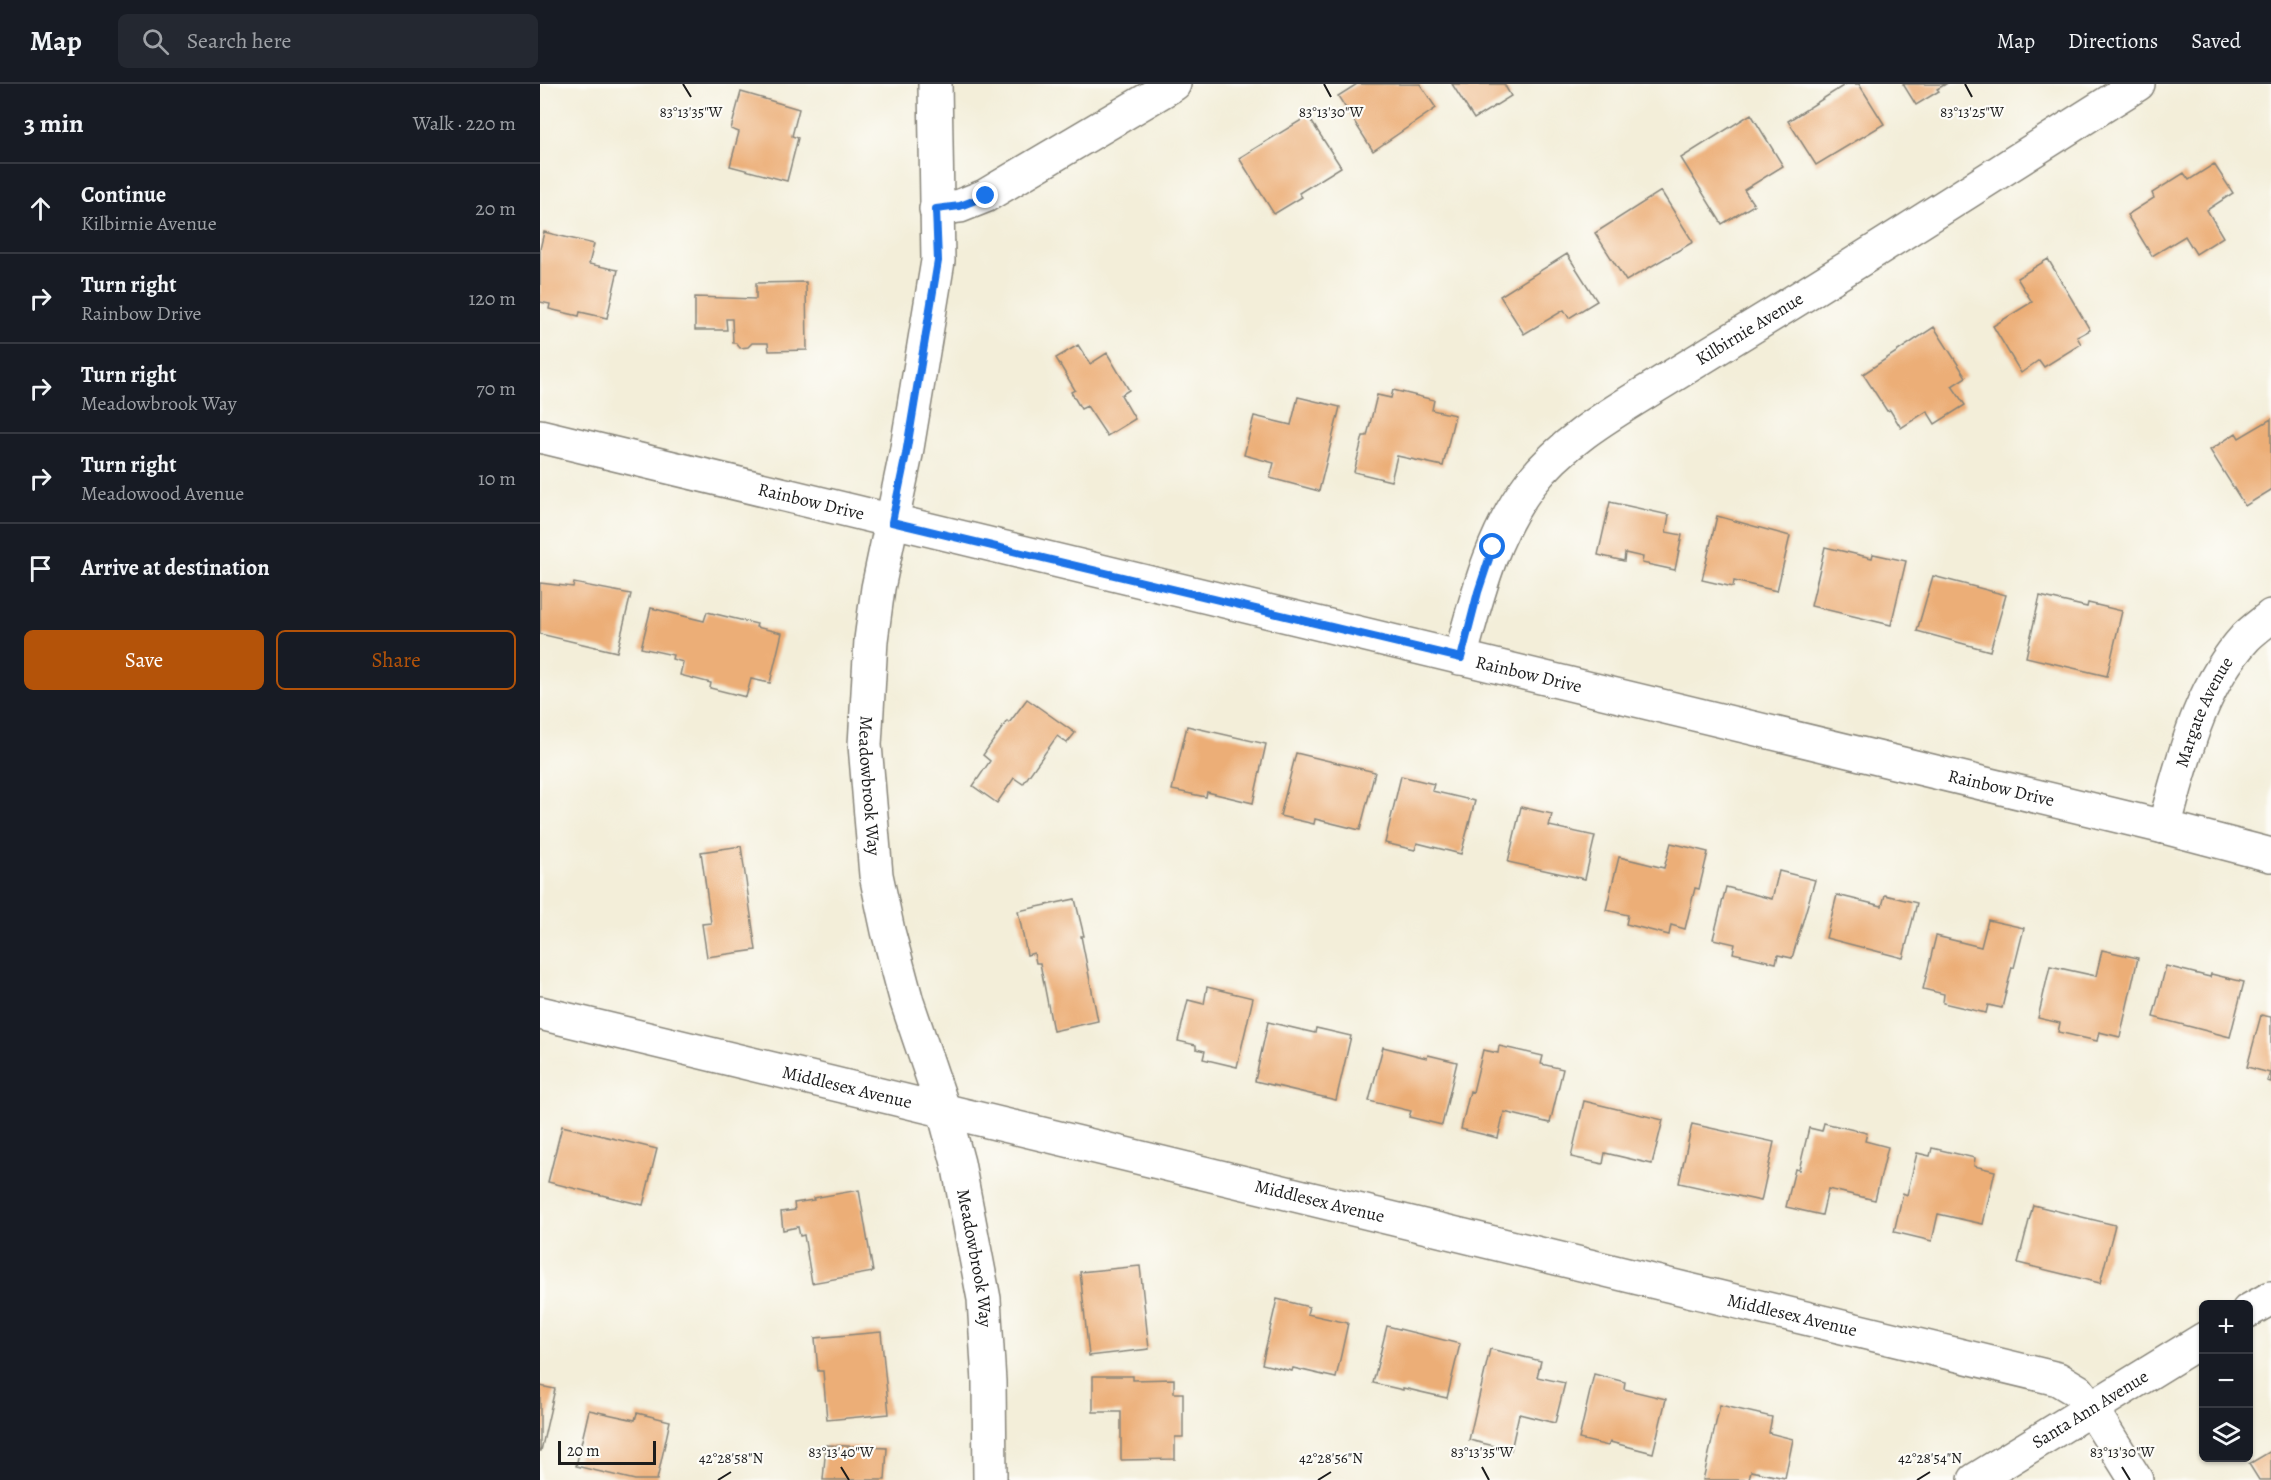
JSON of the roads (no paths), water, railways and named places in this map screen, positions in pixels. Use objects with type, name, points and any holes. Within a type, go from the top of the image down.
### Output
[{"type":"street","name":"Meadowbrook Way","points":[[935,84],[938,261],[906,454],[878,588],[867,691],[865,745],[876,875],[888,931],[907,1002],[944,1111],[958,1162],[984,1299],[989,1382],[990,1480]]},
{"type":"street","points":[[936,209],[960,206],[986,196],[1174,84]]},
{"type":"street","name":"Kilbirnie Avenue","points":[[1461,658],[1478,592],[1493,547],[1511,512],[1531,483],[1558,454],[1596,423],[1792,303],[2138,84]]},
{"type":"street","name":"Rainbow Drive","points":[[540,436],[2164,827],[2271,855]]},
{"type":"street","name":"Margate Avenue","points":[[2164,827],[2200,708],[2222,668],[2247,636],[2271,616]]},
{"type":"street","name":"Middlesex Avenue","points":[[540,1013],[2058,1379],[2078,1391],[2136,1480]]},
{"type":"street","points":[[2253,1308],[2271,1298]]},
{"type":"street","name":"Santa Ann Avenue","points":[[1975,1480],[2199,1342]]}]
